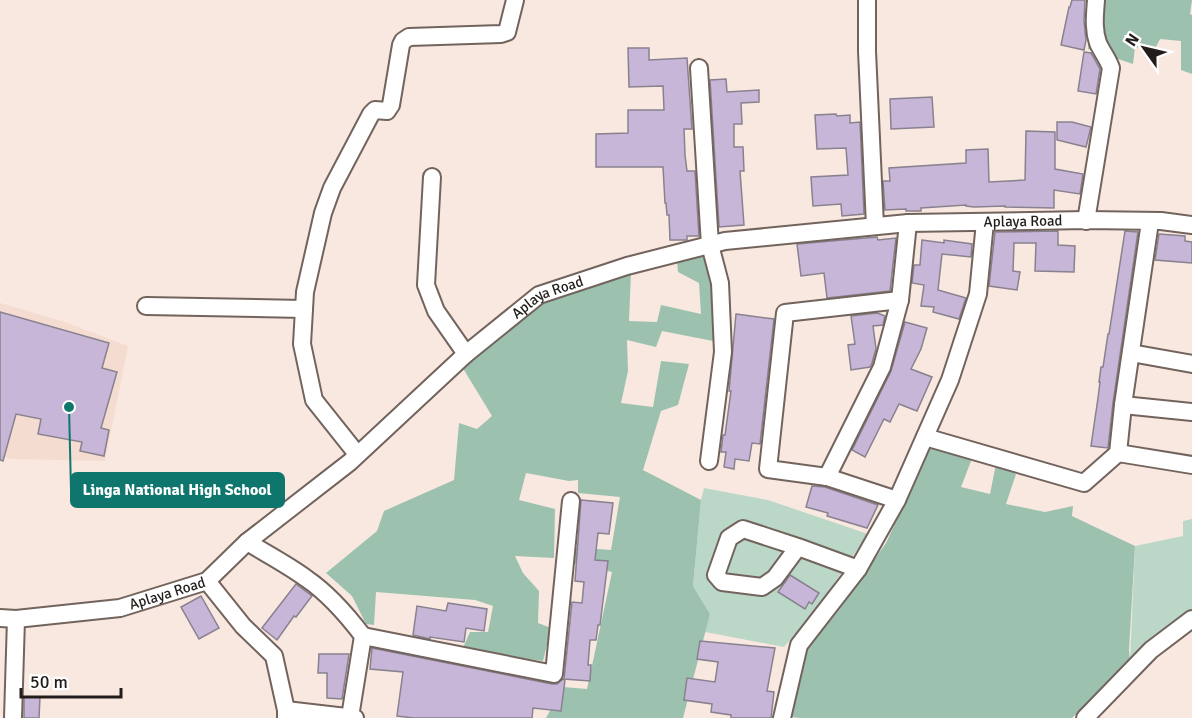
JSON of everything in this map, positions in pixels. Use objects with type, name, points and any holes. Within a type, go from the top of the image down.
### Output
[{"type":"street","points":[[357,454],[314,400],[302,344],[305,292],[323,213],[332,188],[371,114],[375,110],[387,111],[391,105],[403,40],[409,37],[507,32],[515,0]]},
{"type":"street","points":[[867,0],[867,51],[875,226]]},
{"type":"street","points":[[1086,221],[1111,68],[1096,33],[1094,22],[1096,0]]},
{"type":"street","points":[[699,68],[710,245],[720,283],[723,352],[709,461]]},
{"type":"street","points":[[432,177],[426,285],[436,311],[466,354]]},
{"type":"street","name":"Aplaya Road","points":[[8,619],[120,608],[207,581],[247,542],[357,454],[466,354],[539,295],[627,266],[725,241],[908,223],[1161,221],[1192,225]]},
{"type":"street","points":[[782,718],[798,645],[858,568],[897,500],[950,380],[978,294],[985,222]]},
{"type":"street","points":[[925,437],[1084,483],[1118,453],[1150,222]]},
{"type":"street","points":[[828,477],[882,367],[900,300],[908,223]]},
{"type":"street","points":[[897,500],[828,477],[768,469],[785,313],[900,300]]},
{"type":"street","points":[[146,306],[304,309]]},
{"type":"street","points":[[1131,353],[1192,364]]},
{"type":"street","points":[[1123,405],[1192,412]]},
{"type":"street","points":[[1118,453],[1192,465]]},
{"type":"street","points":[[247,542],[315,584],[346,614],[363,636],[554,674],[571,501]]},
{"type":"street","points":[[798,547],[775,578],[762,587],[722,582],[717,575],[729,538],[743,530],[798,547],[858,568]]},
{"type":"street","points":[[207,581],[243,626],[274,656],[286,714],[356,718]]},
{"type":"street","points":[[8,619],[13,718]]},
{"type":"street","points":[[1085,718],[1151,650],[1192,619]]},
{"type":"street","points":[[350,717],[363,636]]},
{"type":"shaded area","points":[[0,303],[62,321],[128,346],[105,461],[11,459],[0,455]]},
{"type":"green space","points":[[1094,0],[1192,0],[1190,14],[1192,15],[1192,74],[1181,70],[1181,41],[1160,39],[1155,49],[1135,47],[1133,64],[1088,49]]},
{"type":"green space","points":[[705,252],[714,279],[718,342],[662,331],[656,347],[627,340],[628,371],[621,403],[653,407],[661,361],[689,364],[678,405],[661,411],[643,470],[701,500],[693,586],[710,614],[683,718],[546,718],[563,687],[587,689],[612,572],[571,563],[571,547],[611,550],[620,497],[578,493],[578,480],[569,481],[526,473],[519,500],[555,509],[554,558],[515,556],[523,573],[539,591],[538,623],[551,628],[543,661],[462,650],[470,632],[488,632],[493,606],[475,600],[376,592],[374,625],[366,624],[352,596],[326,573],[377,531],[384,511],[454,480],[459,423],[477,429],[492,416],[461,365],[479,355],[539,303],[631,272],[629,321],[657,322],[661,305],[701,314],[699,283],[678,272],[677,261]]},
{"type":"green space","points":[[932,444],[973,456],[961,487],[990,494],[996,464],[1016,474],[1006,504],[1045,512],[1073,506],[1072,516],[1135,546],[1130,661],[1072,718],[789,717],[806,650],[839,610],[886,543]]},
{"type":"green space","points":[[704,488],[768,500],[868,534],[815,611],[784,647],[705,632],[710,614],[693,586]]},
{"type":"green space","points":[[1192,519],[1192,609],[1130,661],[1135,546],[1183,536],[1183,521]]},
{"type":"building","points":[[1072,0],[1085,0],[1084,50],[1061,45]]},
{"type":"building","points":[[628,48],[649,48],[649,60],[687,58],[692,129],[684,129],[685,155],[687,171],[695,171],[699,236],[687,236],[687,240],[670,240],[663,167],[596,167],[596,134],[628,133],[628,110],[664,110],[663,86],[629,87]]},
{"type":"building","points":[[1084,52],[1091,53],[1100,69],[1096,94],[1078,91]]},
{"type":"building","points":[[726,79],[727,92],[759,90],[759,102],[741,103],[742,124],[734,124],[734,147],[743,147],[744,171],[740,171],[744,225],[719,227],[710,80]]},
{"type":"building","points":[[932,97],[934,127],[891,129],[890,99]]},
{"type":"building","points":[[836,114],[837,116],[850,115],[850,123],[860,122],[864,214],[842,216],[841,204],[813,206],[811,177],[848,175],[846,148],[817,149],[815,115]]},
{"type":"building","points":[[1057,122],[1072,122],[1091,127],[1086,147],[1057,140]]},
{"type":"building","points":[[1026,131],[1055,132],[1055,169],[1083,174],[1080,194],[1054,190],[1054,208],[966,205],[921,208],[921,211],[885,210],[883,181],[890,181],[889,168],[966,163],[966,150],[988,149],[989,182],[1025,180]]},
{"type":"building","points":[[1058,231],[1058,245],[1075,246],[1074,272],[1035,271],[1036,243],[1014,243],[1013,271],[1020,272],[1017,290],[989,286],[995,232]]},
{"type":"building","points":[[1125,231],[1138,232],[1108,448],[1091,446],[1101,367],[1103,367],[1109,334]]},
{"type":"building","points":[[1159,234],[1185,236],[1185,241],[1192,242],[1192,263],[1155,260]]},
{"type":"building","points":[[877,237],[878,240],[896,238],[890,291],[827,298],[824,273],[801,276],[797,244]]},
{"type":"building","points":[[922,240],[972,244],[971,257],[942,254],[938,290],[966,298],[959,319],[933,312],[934,307],[921,306],[924,285],[912,283],[914,265],[920,265]]},
{"type":"building","points":[[0,312],[109,343],[102,368],[117,372],[101,428],[109,430],[104,456],[80,451],[82,442],[38,434],[41,419],[16,414],[3,461],[0,460]]},
{"type":"building","points":[[877,313],[885,316],[883,325],[873,326],[876,349],[872,363],[870,367],[851,370],[848,345],[855,344],[851,316]]},
{"type":"building","points":[[736,314],[774,319],[760,444],[752,443],[749,461],[735,459],[734,469],[724,467],[726,452],[721,452],[731,391],[729,391]]},
{"type":"building","points":[[905,322],[927,328],[921,349],[911,369],[932,377],[917,411],[899,404],[890,422],[884,419],[865,457],[852,450],[891,371]]},
{"type":"building","points":[[812,486],[825,487],[878,505],[867,528],[806,507]]},
{"type":"building","points":[[581,500],[613,503],[609,534],[598,533],[595,560],[608,561],[600,625],[598,625],[596,640],[590,640],[588,665],[591,665],[590,681],[564,679],[572,602],[582,603],[584,582],[575,581]]},
{"type":"building","points":[[790,575],[819,593],[812,604],[809,602],[805,609],[778,592]]},
{"type":"building","points":[[296,584],[312,596],[277,640],[262,628]]},
{"type":"building","points":[[201,596],[219,628],[199,639],[181,607]]},
{"type":"building","points":[[448,603],[487,609],[484,631],[466,628],[464,642],[413,635],[417,606],[446,611]]},
{"type":"building","points":[[700,641],[775,648],[767,691],[774,692],[771,718],[731,718],[731,715],[711,712],[712,704],[684,700],[687,678],[715,682],[718,662],[697,659]]},
{"type":"building","points":[[372,648],[552,684],[557,684],[563,679],[565,680],[561,711],[533,708],[532,718],[397,716],[403,672],[370,669]]},
{"type":"building","points":[[319,654],[349,654],[342,699],[327,698],[327,673],[318,673]]},
{"type":"building","points":[[24,697],[40,697],[39,718],[24,718]]},
{"type":"place","name":"Linga National High School","points":[[69,407]]}]
